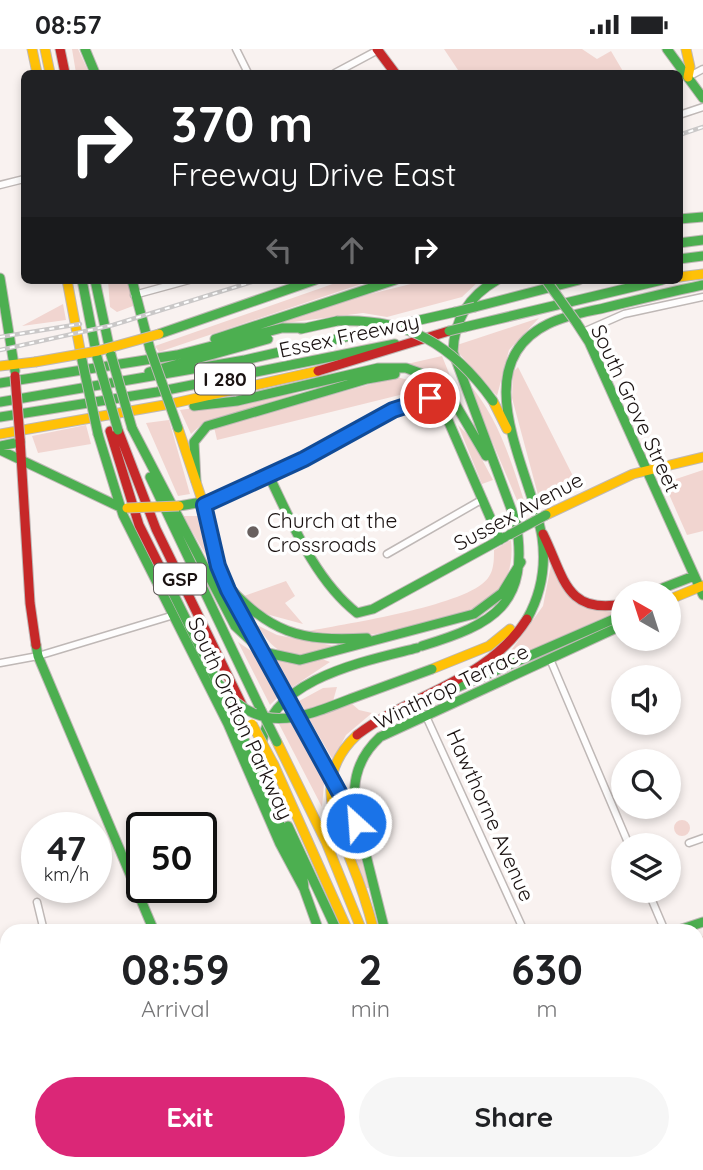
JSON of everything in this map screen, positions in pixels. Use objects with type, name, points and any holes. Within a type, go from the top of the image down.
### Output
[{"type":"main road","points":[[32,49],[36,70]]},
{"type":"main road","points":[[45,49],[49,70]]},
{"type":"main road","points":[[60,49],[64,70]]},
{"type":"main road","points":[[85,49],[94,70]]},
{"type":"main road","points":[[667,49],[683,70]]},
{"type":"main road","points":[[686,49],[690,67],[688,77]]},
{"type":"main road","points":[[378,50],[393,70]]},
{"type":"main road","points":[[683,70],[703,99]]},
{"type":"main road","points":[[683,219],[703,217]]},
{"type":"main road","points":[[683,242],[703,240]]},
{"type":"main road","points":[[683,258],[703,256]]},
{"type":"main road","points":[[683,276],[703,274]]},
{"type":"main road","points":[[0,278],[5,324],[14,365],[23,463],[30,603],[38,656],[151,924]]},
{"type":"main road","name":"South Oraton Parkway","points":[[67,284],[98,434],[123,508],[304,889],[316,924]]},
{"type":"main road","points":[[83,284],[114,431],[139,524],[219,684],[285,835],[303,879],[304,889]]},
{"type":"main road","name":"GSP","points":[[96,284],[111,355],[132,428],[171,526],[326,842],[359,924]]},
{"type":"main road","name":"South Oraton Parkway","points":[[133,284],[149,349],[204,505],[224,582],[325,761],[356,823],[383,924]]},
{"type":"main road","points":[[0,366],[98,351],[159,334],[303,284]]},
{"type":"main road","points":[[142,361],[383,284]]},
{"type":"main road","points":[[334,924],[267,780],[262,760],[265,734],[279,706],[305,684],[337,670],[469,631],[493,617],[513,594],[521,562],[519,537],[508,499],[458,374],[453,352],[456,325],[464,307],[489,284]]},
{"type":"main road","name":"South Grove Street","points":[[549,284],[583,332],[647,471],[699,574],[702,589]]},
{"type":"main road","name":"Essex Freeway","points":[[0,402],[131,381],[312,346],[563,284]]},
{"type":"main road","name":"Essex Freeway","points":[[0,417],[157,392],[449,331],[645,284]]},
{"type":"main road","points":[[611,605],[596,607],[571,594],[561,578],[550,546],[540,529],[516,451],[506,400],[506,377],[514,354],[530,335],[557,320],[703,285]]},
{"type":"main road","points":[[131,381],[160,367],[305,328],[337,321],[382,322],[425,336],[463,362],[493,401],[516,451]]},
{"type":"main road","points":[[0,383],[193,352],[282,328],[305,328]]},
{"type":"main road","points":[[0,433],[223,394],[367,358],[449,331]]},
{"type":"main road","points":[[141,409],[230,402],[395,367],[417,371],[435,380],[450,394],[508,499]]},
{"type":"main road","points":[[196,481],[194,442],[207,426],[367,379],[394,374],[421,379],[445,394],[461,412]]},
{"type":"main road","points":[[0,448],[23,463],[123,508],[204,505],[269,476],[393,410],[430,398],[437,402],[447,418],[483,499],[505,537]]},
{"type":"main road","points":[[132,428],[232,622],[259,650],[278,658],[304,659],[469,616],[488,607],[508,587],[521,562]]},
{"type":"main road","name":"GSP","points":[[114,431],[160,539],[274,765],[345,924]]},
{"type":"main road","points":[[0,448],[20,441]]},
{"type":"main road","name":"Sussex Avenue","points":[[269,476],[303,542],[346,604],[357,613],[373,609],[579,497],[647,471],[703,457]]},
{"type":"main road","points":[[372,924],[332,813],[331,779],[343,750],[363,728],[380,716],[471,673],[494,656],[523,623],[534,600],[542,574],[540,529]]},
{"type":"main road","points":[[681,581],[699,574]]},
{"type":"main road","points":[[224,582],[256,617],[271,627],[296,635],[358,639],[421,629]]},
{"type":"main road","points":[[681,596],[702,589]]},
{"type":"main road","points":[[219,684],[231,700],[247,712],[264,719],[286,720],[306,716],[493,644],[512,627],[534,600]]},
{"type":"main road","points":[[433,692],[447,692],[611,620]]},
{"type":"main road","name":"Winthrop Terrace","points":[[356,823],[352,783],[362,756],[384,734],[611,631]]},
{"type":"street","points":[[236,49],[246,70]]},
{"type":"street","points":[[346,70],[378,50]]},
{"type":"street","points":[[688,77],[703,69]]},
{"type":"street","points":[[683,114],[703,107]]},
{"type":"street","points":[[0,185],[21,180]]},
{"type":"street","points":[[134,295],[174,284]]},
{"type":"street","points":[[583,332],[630,312],[703,297]]},
{"type":"street","points":[[387,554],[483,499]]},
{"type":"street","points":[[0,663],[38,656],[174,615]]},
{"type":"street","points":[[550,659],[624,833]]},
{"type":"street","name":"Hawthorne Avenue","points":[[425,714],[521,924]]},
{"type":"street","points":[[689,843],[703,838]]},
{"type":"street","points":[[37,903],[42,924]]},
{"type":"street","points":[[653,903],[663,924]]},
{"type":"shaded area","points":[[72,49],[78,49],[88,70],[76,70]]},
{"type":"shaded area","points":[[444,49],[582,49],[597,59],[611,51],[622,70],[458,70]]},
{"type":"shaded area","points":[[108,284],[130,284],[133,306],[117,312],[110,307]]},
{"type":"shaded area","points":[[333,284],[361,284],[159,352],[155,346]]},
{"type":"shaded area","points":[[411,284],[476,284],[462,297],[387,317],[363,313],[270,325],[354,298]]},
{"type":"shaded area","points":[[63,304],[66,320],[22,326]]},
{"type":"shaded area","points":[[539,318],[509,350],[497,396],[457,351],[457,345]]},
{"type":"shaded area","points":[[442,356],[459,398],[437,376],[407,364]]},
{"type":"shaded area","points":[[518,367],[578,486],[541,506],[512,398],[513,372]]},
{"type":"shaded area","points":[[397,377],[419,383],[420,390],[217,440],[214,427]]},
{"type":"shaded area","points":[[466,380],[496,425],[527,510],[522,512]]},
{"type":"shaded area","points":[[299,393],[203,423],[191,434],[180,410]]},
{"type":"shaded area","points":[[169,420],[190,494],[178,496],[146,423]]},
{"type":"shaded area","points":[[86,425],[91,444],[38,453],[32,436]]},
{"type":"shaded area","points":[[458,425],[470,437],[493,480],[482,484]]},
{"type":"shaded area","points":[[703,470],[703,531],[687,535],[664,483]]},
{"type":"shaded area","points":[[183,516],[200,516],[210,562]]},
{"type":"shaded area","points":[[511,540],[511,560],[507,577],[499,589],[475,607],[443,618],[374,634],[350,636],[303,632],[423,608],[467,593],[489,577],[494,550]]},
{"type":"shaded area","points":[[551,565],[562,587],[575,601],[592,609],[611,612],[611,614],[502,663],[543,606]]},
{"type":"shaded area","points":[[286,581],[295,596],[285,603],[303,624],[255,611],[244,596]]},
{"type":"shaded area","points":[[257,625],[277,635],[335,646],[299,655],[290,654],[273,646]]},
{"type":"shaded area","points":[[238,642],[257,655],[279,696],[270,705]]},
{"type":"shaded area","points":[[275,659],[322,659],[330,662],[291,688]]},
{"type":"shaded area","points":[[337,687],[333,701],[306,712],[299,701],[323,688]]},
{"type":"shaded area","points":[[351,703],[359,710],[372,713],[346,735],[333,760],[309,719]]},
{"type":"shaded area","points":[[297,722],[325,772],[322,807],[279,724]]},
{"type":"shaded area","points":[[334,789],[358,848],[369,888],[366,888],[337,816]]},
{"type":"shaded area","points":[[679,820],[685,820],[690,825],[690,831],[685,836],[674,831],[674,825]]},
{"type":"railway","points":[[683,134],[703,127]]},
{"type":"railway","points":[[0,350],[113,325],[245,284]]},
{"type":"railway","points":[[0,337],[80,324]]},
{"type":"traffic: fast","points":[[85,49],[94,70]]},
{"type":"traffic: fast","points":[[667,49],[682,70]]},
{"type":"traffic: fast","points":[[683,71],[703,98]]},
{"type":"traffic: fast","points":[[683,219],[703,217]]},
{"type":"traffic: fast","points":[[683,242],[703,240]]},
{"type":"traffic: fast","points":[[683,258],[703,256]]},
{"type":"traffic: fast","points":[[0,278],[15,371]]},
{"type":"traffic: fast","points":[[83,284],[97,357]]},
{"type":"traffic: fast","points":[[96,284],[111,355]]},
{"type":"traffic: fast","points":[[133,284],[150,349]]},
{"type":"traffic: fast","points":[[159,334],[303,284]]},
{"type":"traffic: fast","points":[[215,339],[383,284]]},
{"type":"traffic: fast","points":[[422,646],[469,629],[487,619],[501,607],[511,592],[517,573],[519,550],[516,522],[453,352],[460,319],[471,301],[490,284]]},
{"type":"traffic: fast","points":[[549,284],[576,322]]},
{"type":"traffic: fast","points":[[475,307],[564,284]]},
{"type":"traffic: fast","points":[[465,327],[645,284]]},
{"type":"traffic: fast","points":[[527,619],[539,589],[543,548],[536,511],[509,422],[506,393],[510,366],[523,343],[555,321],[703,285]]},
{"type":"traffic: fast","points":[[455,312],[475,307]]},
{"type":"traffic: fast","points":[[0,402],[245,360],[455,312]]},
{"type":"traffic: fast","points":[[301,329],[337,321]]},
{"type":"traffic: fast","points":[[337,321],[386,324],[426,339],[461,364],[493,401]]},
{"type":"traffic: fast","points":[[576,322],[589,342],[703,595]]},
{"type":"traffic: fast","points":[[449,331],[465,327]]},
{"type":"traffic: fast","points":[[0,383],[177,355],[282,328],[305,328]]},
{"type":"traffic: fast","points":[[149,372],[268,339]]},
{"type":"traffic: fast","points":[[0,417],[157,392],[395,344]]},
{"type":"traffic: fast","points":[[150,349],[178,428]]},
{"type":"traffic: fast","points":[[111,355],[132,428]]},
{"type":"traffic: fast","points":[[97,357],[118,430]]},
{"type":"traffic: fast","points":[[82,360],[98,434]]},
{"type":"traffic: fast","points":[[194,406],[237,401],[378,368],[406,368],[431,377],[447,390],[486,456]]},
{"type":"traffic: fast","points":[[196,481],[194,442],[207,426],[367,379],[395,374]]},
{"type":"traffic: fast","points":[[179,506],[225,496],[268,479],[388,413],[428,398],[437,402],[447,418],[500,540]]},
{"type":"traffic: fast","points":[[132,428],[235,626],[263,652],[300,660],[474,614],[502,593],[521,562]]},
{"type":"traffic: fast","points":[[98,434],[123,515],[228,724],[280,844],[304,889],[316,924]]},
{"type":"traffic: fast","points":[[0,446],[20,442]]},
{"type":"traffic: fast","points":[[0,450],[122,508]]},
{"type":"traffic: fast","points":[[269,476],[317,568],[342,600],[357,613],[373,609],[505,537]]},
{"type":"traffic: fast","points":[[150,477],[261,710]]},
{"type":"traffic: fast","points":[[509,535],[546,515]]},
{"type":"traffic: fast","points":[[681,581],[694,576]]},
{"type":"traffic: fast","points":[[224,582],[256,613],[287,631],[322,638],[367,638]]},
{"type":"traffic: fast","points":[[168,583],[235,718],[303,879],[304,889]]},
{"type":"traffic: fast","points":[[456,688],[611,620]]},
{"type":"traffic: fast","points":[[250,628],[269,663]]},
{"type":"traffic: fast","points":[[356,823],[356,776],[364,756],[380,737],[611,631]]},
{"type":"traffic: fast","points":[[36,645],[38,656],[151,924]]},
{"type":"traffic: fast","points":[[266,776],[262,744],[269,722],[282,703],[301,688],[347,667],[417,648]]},
{"type":"traffic: fast","points":[[269,663],[284,689]]},
{"type":"traffic: fast","points":[[219,684],[249,711],[280,719],[314,712],[432,669]]},
{"type":"traffic: fast","points":[[261,710],[277,742]]},
{"type":"traffic: fast","points":[[325,761],[339,789]]},
{"type":"traffic: fast","points":[[339,789],[363,843],[383,924]]},
{"type":"traffic: fast","points":[[288,826],[334,924]]},
{"type":"traffic: fast","points":[[697,924],[703,922]]},
{"type":"traffic: slow","points":[[32,49],[36,70]]},
{"type":"traffic: slow","points":[[45,49],[49,70]]},
{"type":"traffic: slow","points":[[686,49],[690,67],[688,77]]},
{"type":"traffic: slow","points":[[683,276],[703,274]]},
{"type":"traffic: slow","points":[[68,284],[82,360]]},
{"type":"traffic: slow","points":[[35,362],[98,351],[159,334]]},
{"type":"traffic: slow","points":[[0,366],[35,362]]},
{"type":"traffic: slow","points":[[0,434],[170,404],[318,371]]},
{"type":"traffic: slow","points":[[493,401],[507,429]]},
{"type":"traffic: slow","points":[[178,428],[202,500],[221,574],[250,628]]},
{"type":"traffic: slow","points":[[546,515],[633,474],[703,457]]},
{"type":"traffic: slow","points":[[127,508],[179,506]]},
{"type":"traffic: slow","points":[[681,595],[702,586]]},
{"type":"traffic: slow","points":[[432,669],[489,646],[510,629]]},
{"type":"traffic: slow","points":[[284,689],[294,708]]},
{"type":"traffic: slow","points":[[294,708],[325,761]]},
{"type":"traffic: slow","points":[[252,724],[274,765]]},
{"type":"traffic: slow","points":[[357,735],[343,750],[335,766],[331,797],[339,830],[372,924]]},
{"type":"traffic: slow","points":[[277,742],[326,842],[359,924]]},
{"type":"traffic: slow","points":[[274,765],[345,924]]},
{"type":"traffic: jam","points":[[60,49],[64,70]]},
{"type":"traffic: jam","points":[[377,49],[393,70]]},
{"type":"traffic: jam","points":[[318,371],[449,331]]},
{"type":"traffic: jam","points":[[15,376],[20,439]]},
{"type":"traffic: jam","points":[[118,430],[156,529],[245,711]]},
{"type":"traffic: jam","points":[[110,431],[139,525],[168,583]]},
{"type":"traffic: jam","points":[[20,439],[30,603],[36,645]]},
{"type":"traffic: jam","points":[[543,534],[569,589],[589,604],[611,605]]},
{"type":"traffic: jam","points":[[357,735],[491,658],[527,619]]},
{"type":"place","name":"Church at the Crossroads","points":[[253,532]]},
{"type":"route","points":[[356,823],[325,761],[228,590],[218,566],[204,505],[229,496],[304,459],[393,410],[423,398],[430,398]]}]
